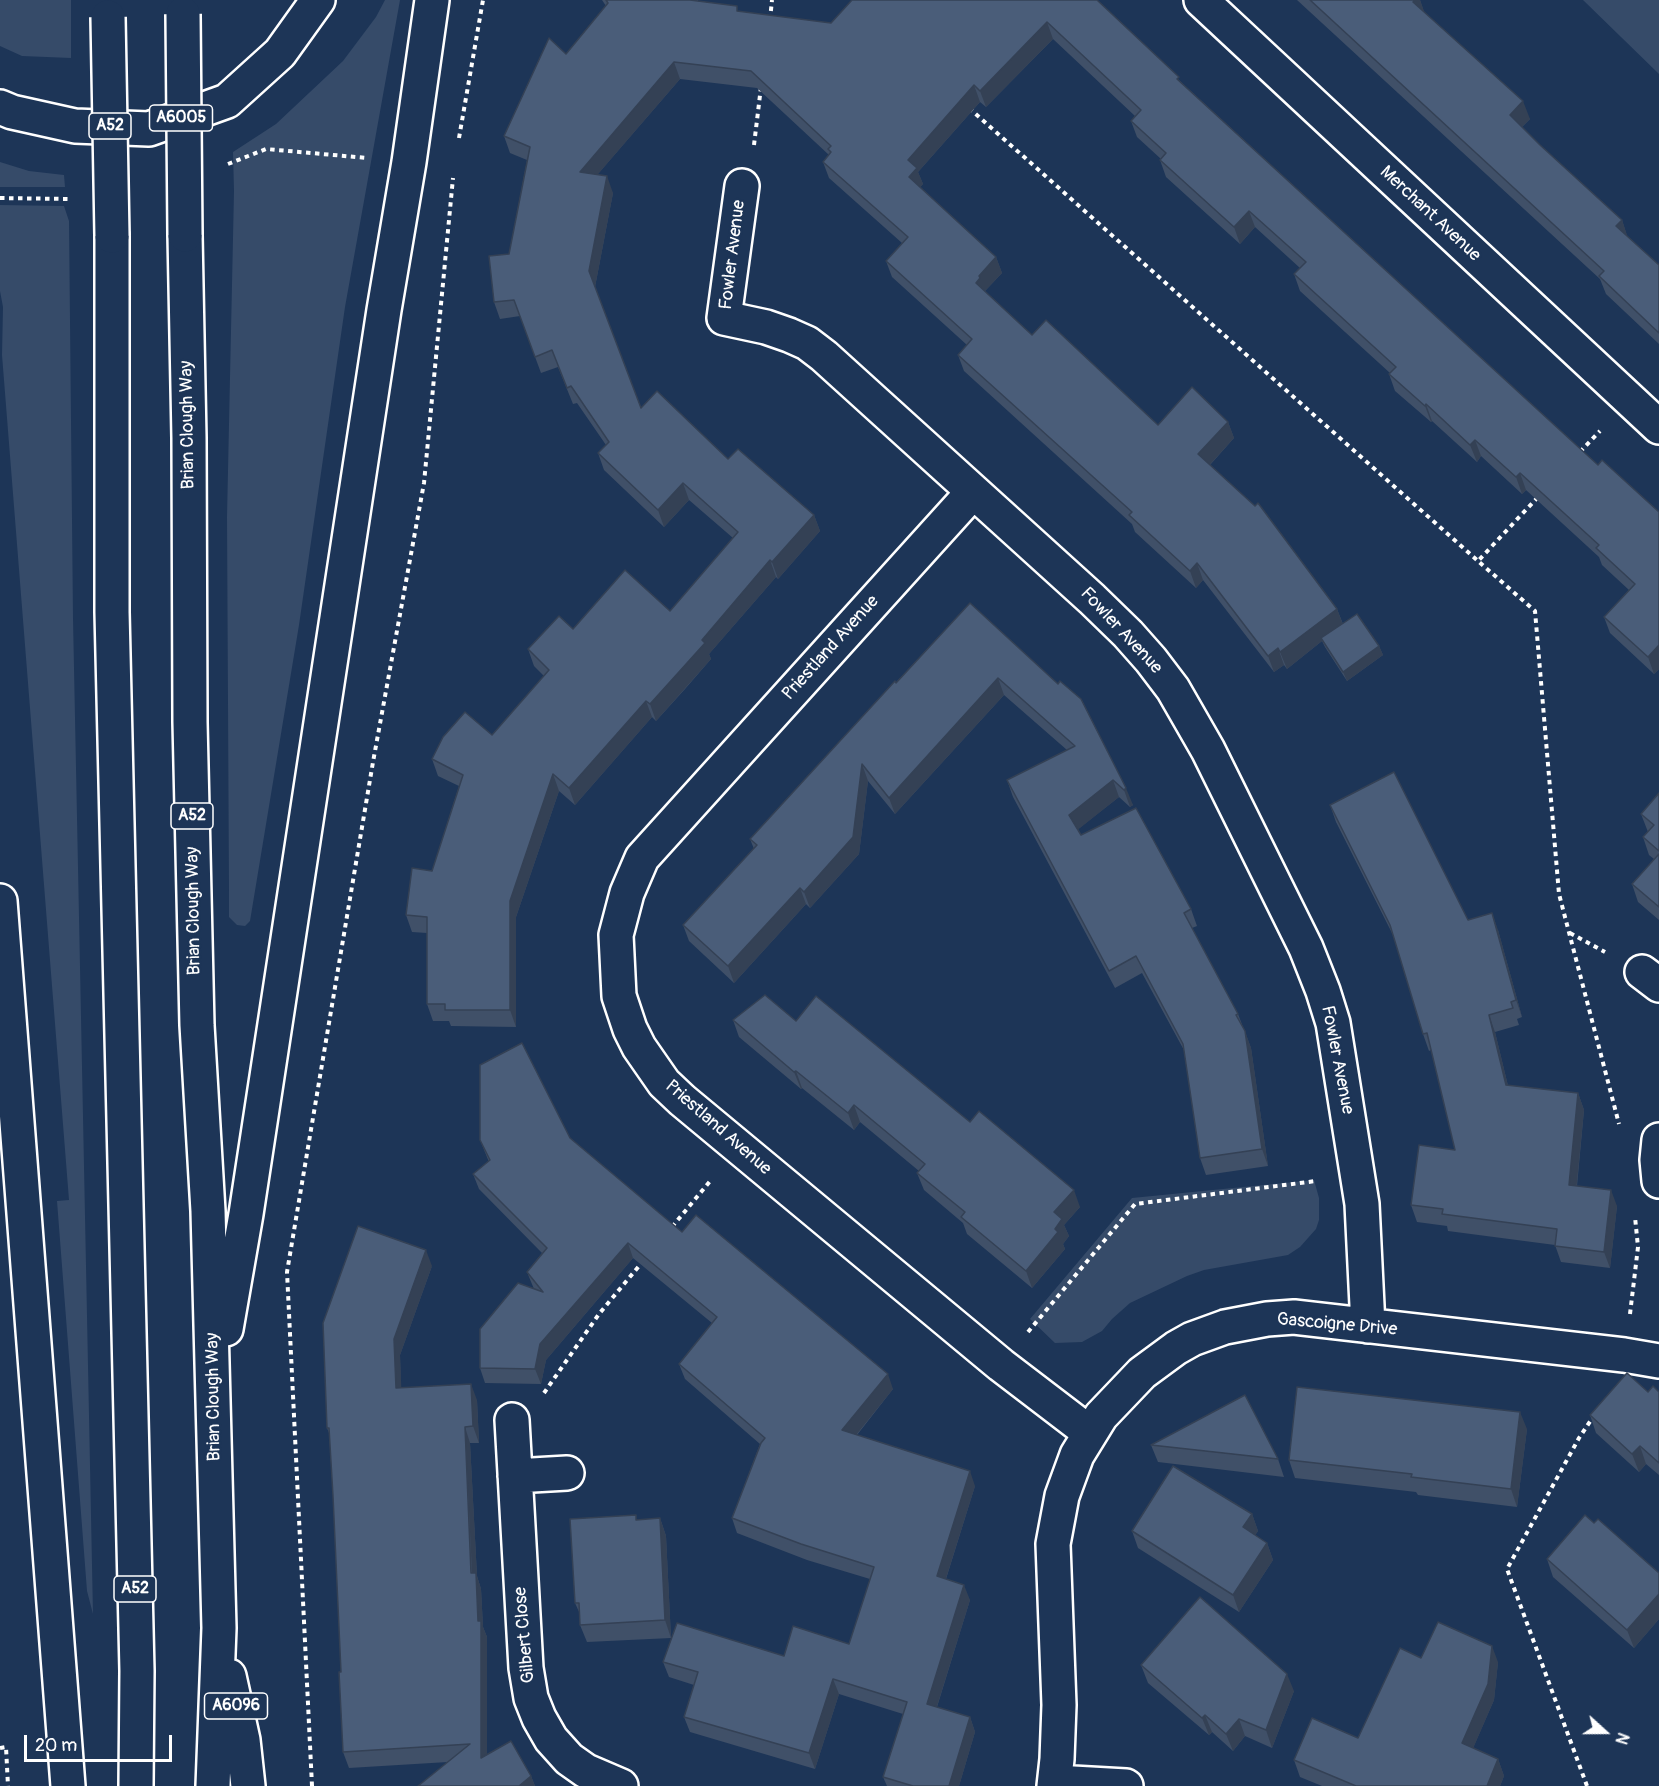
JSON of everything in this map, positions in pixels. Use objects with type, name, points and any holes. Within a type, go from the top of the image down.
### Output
[{"type":"main road","name":"A6005","points":[[0,107],[12,112],[75,126],[149,129],[227,101],[280,53],[318,0]]},
{"type":"main road","points":[[214,1397],[246,1214],[384,310],[410,162],[432,0]]},
{"type":"main road","name":"Merchant Avenue","points":[[1201,0],[1659,427]]},
{"type":"main road","name":"Brian Clough Way","points":[[183,7],[190,722],[196,1013],[208,1211],[219,1628],[213,1786]]},
{"type":"main road","name":"A52","points":[[108,8],[112,236],[112,612],[137,1671],[136,1786]]},
{"type":"main road","name":"Fowler Avenue","points":[[742,186],[724,318],[766,327],[807,344],[824,356],[1092,598],[1128,634],[1173,689],[1208,750],[1306,948],[1333,1023],[1358,1175],[1366,1248],[1368,1326]]},
{"type":"main road","name":"Priestland Avenue","points":[[973,492],[642,858],[627,893],[616,934],[619,996],[630,1029],[639,1047],[664,1083],[1000,1365],[1090,1433]]},
{"type":"main road","points":[[0,901],[68,1786]]},
{"type":"main road","points":[[1659,1140],[1657,1160],[1659,1181]]},
{"type":"main road","name":"Gascoigne Drive","points":[[1054,1784],[1059,1705],[1053,1544],[1062,1496],[1077,1455],[1111,1404],[1142,1373],[1176,1348],[1208,1333],[1240,1323],[1282,1317],[1624,1355],[1659,1361]]},
{"type":"main road","name":"Gilbert Close","points":[[512,1420],[526,1668],[535,1710],[551,1739],[569,1759],[586,1770],[621,1786]]},
{"type":"main road","points":[[515,1476],[567,1473]]},
{"type":"main road","name":"A6096","points":[[219,1628],[243,1740],[248,1786]]},
{"type":"main road","points":[[1054,1784],[1126,1786]]},
{"type":"path","points":[[458,144],[483,0]]},
{"type":"path","points":[[769,23],[772,0]]},
{"type":"path","points":[[742,186],[754,150],[762,81]]},
{"type":"path","points":[[963,103],[1535,611],[1559,894],[1619,1125]]},
{"type":"path","points":[[312,1786],[288,1272],[371,773],[424,483],[454,166]]},
{"type":"path","points":[[1574,459],[1629,400]]},
{"type":"path","points":[[1478,561],[1542,493]]},
{"type":"path","points":[[665,1235],[739,1147]]},
{"type":"path","points":[[1000,1365],[1135,1204],[1358,1175]]},
{"type":"path","points":[[1624,1355],[1638,1247],[1635,1212]]},
{"type":"path","points":[[512,1420],[511,1390],[544,1394],[598,1314],[650,1253]]},
{"type":"path","points":[[1587,1786],[1507,1569],[1579,1438],[1597,1411]]},
{"type":"path","points":[[0,1748],[6,1747],[8,1785],[0,1784]]},
{"type":"shaded area","points":[[0,0],[71,0],[71,58],[22,56],[0,46]]},
{"type":"shaded area","points":[[385,0],[400,0],[345,307],[299,625],[250,921],[245,926],[237,925],[229,917],[227,517],[233,152],[276,124],[343,61],[376,17]]},
{"type":"shaded area","points":[[1583,0],[1659,0],[1659,74]]},
{"type":"shaded area","points":[[0,162],[29,171],[64,175],[65,187],[0,187]]},
{"type":"shaded area","points":[[0,205],[64,206],[69,221],[73,618],[93,1614],[87,1591],[57,1201],[69,1200],[2,355]]},
{"type":"shaded area","points":[[1314,1180],[1319,1198],[1319,1220],[1316,1229],[1300,1247],[1288,1255],[1204,1270],[1187,1276],[1130,1303],[1102,1331],[1082,1342],[1055,1343],[1030,1319],[1132,1198]]},
{"type":"building","points":[[606,0],[690,0],[737,6],[737,11],[831,23],[852,0],[1097,0],[1179,77],[1177,79],[1598,465],[1602,460],[1659,512],[1659,645],[1648,657],[1604,617],[1635,584],[1596,548],[1599,545],[1520,473],[1516,477],[1475,440],[1470,445],[1426,404],[1425,406],[1389,374],[1396,367],[1294,274],[1306,262],[1249,211],[1234,227],[1160,160],[1166,153],[1131,121],[1141,110],[1047,22],[980,91],[974,85],[908,160],[917,168],[909,177],[996,257],[979,276],[976,283],[1032,335],[1046,320],[1158,425],[1192,387],[1228,422],[1198,454],[1255,506],[1258,503],[1337,609],[1280,652],[1278,648],[1268,656],[1197,563],[1190,571],[1129,515],[1132,512],[958,355],[972,339],[886,261],[908,237],[823,162],[831,152],[828,149],[831,146],[751,71],[674,62],[580,172],[607,176],[589,271],[641,408],[657,391],[728,459],[738,449],[814,515],[772,562],[770,560],[702,640],[705,643],[650,704],[646,701],[569,788],[553,774],[510,901],[510,1010],[445,1010],[445,1004],[427,1004],[427,917],[406,915],[412,868],[432,871],[463,775],[432,759],[443,737],[465,712],[492,735],[549,670],[528,649],[559,616],[573,629],[625,570],[670,611],[738,532],[683,483],[658,510],[598,453],[609,442],[571,386],[567,388],[552,350],[535,357],[514,300],[494,302],[489,256],[509,254],[530,147],[504,136],[549,38],[566,54],[608,3]]},
{"type":"building","points":[[1310,0],[1415,0],[1413,2],[1523,101],[1510,115],[1622,220],[1616,226],[1659,265],[1659,333],[1599,276],[1604,271]]},
{"type":"building","points":[[970,603],[1058,684],[1060,681],[1081,699],[1126,788],[1124,790],[1113,780],[1069,815],[1081,835],[1136,808],[1191,909],[1184,913],[1245,1031],[1262,1149],[1200,1158],[1183,1044],[1136,956],[1109,971],[1007,780],[1075,746],[998,678],[889,798],[862,764],[853,837],[804,892],[800,888],[728,966],[683,925],[757,845],[750,839]]},
{"type":"building","points":[[1357,614],[1379,646],[1343,672],[1321,638]]},
{"type":"building","points":[[1394,772],[1468,920],[1492,913],[1516,1000],[1511,1002],[1513,1008],[1489,1015],[1506,1085],[1578,1093],[1569,1185],[1611,1190],[1604,1252],[1555,1246],[1557,1229],[1442,1214],[1443,1209],[1411,1205],[1419,1145],[1455,1150],[1427,1033],[1423,1034],[1390,925],[1330,805]]},
{"type":"building","points":[[1659,793],[1659,851],[1643,837],[1654,825],[1641,814]]},
{"type":"building","points":[[1659,854],[1659,907],[1632,884]]},
{"type":"building","points":[[765,995],[796,1021],[816,996],[970,1122],[979,1111],[1074,1190],[1054,1212],[1062,1219],[1055,1229],[1058,1232],[1026,1271],[961,1217],[965,1212],[917,1173],[925,1164],[854,1105],[848,1113],[796,1071],[794,1072],[733,1020]]},
{"type":"building","points":[[522,1043],[570,1138],[682,1232],[696,1215],[888,1374],[842,1430],[970,1471],[937,1576],[964,1585],[927,1704],[970,1717],[949,1786],[913,1786],[883,1777],[907,1702],[833,1679],[809,1753],[684,1717],[698,1672],[663,1662],[677,1623],[784,1656],[793,1626],[849,1644],[874,1567],[801,1544],[732,1518],[765,1438],[679,1364],[717,1317],[628,1243],[540,1344],[535,1369],[480,1368],[480,1329],[518,1283],[543,1292],[527,1272],[547,1248],[473,1174],[490,1160],[480,1140],[480,1065]]},
{"type":"building","points":[[358,1226],[426,1250],[394,1339],[396,1388],[471,1384],[473,1426],[465,1427],[471,1573],[476,1573],[478,1621],[481,1621],[481,1758],[511,1741],[531,1776],[519,1786],[418,1786],[470,1744],[343,1752],[333,1496],[329,1428],[327,1428],[323,1323]]},
{"type":"building","points":[[1627,1373],[1648,1392],[1653,1386],[1659,1392],[1659,1463],[1640,1446],[1632,1454],[1590,1415]]},
{"type":"building","points":[[1297,1387],[1520,1412],[1511,1489],[1411,1477],[1412,1474],[1289,1460]]},
{"type":"building","points":[[1245,1395],[1278,1459],[1151,1445]]},
{"type":"building","points":[[1173,1466],[1252,1514],[1243,1527],[1267,1543],[1233,1595],[1132,1531]]},
{"type":"building","points":[[636,1515],[636,1520],[660,1518],[665,1620],[580,1625],[579,1603],[575,1603],[570,1519]]},
{"type":"building","points":[[1585,1515],[1594,1523],[1598,1519],[1659,1573],[1659,1594],[1627,1630],[1547,1559]]},
{"type":"building","points":[[1200,1597],[1287,1674],[1266,1730],[1239,1719],[1226,1734],[1205,1715],[1202,1718],[1141,1665]]},
{"type":"building","points":[[1438,1622],[1492,1646],[1488,1684],[1462,1743],[1498,1759],[1487,1786],[1356,1786],[1294,1760],[1312,1718],[1358,1738],[1400,1648],[1421,1658]]}]
